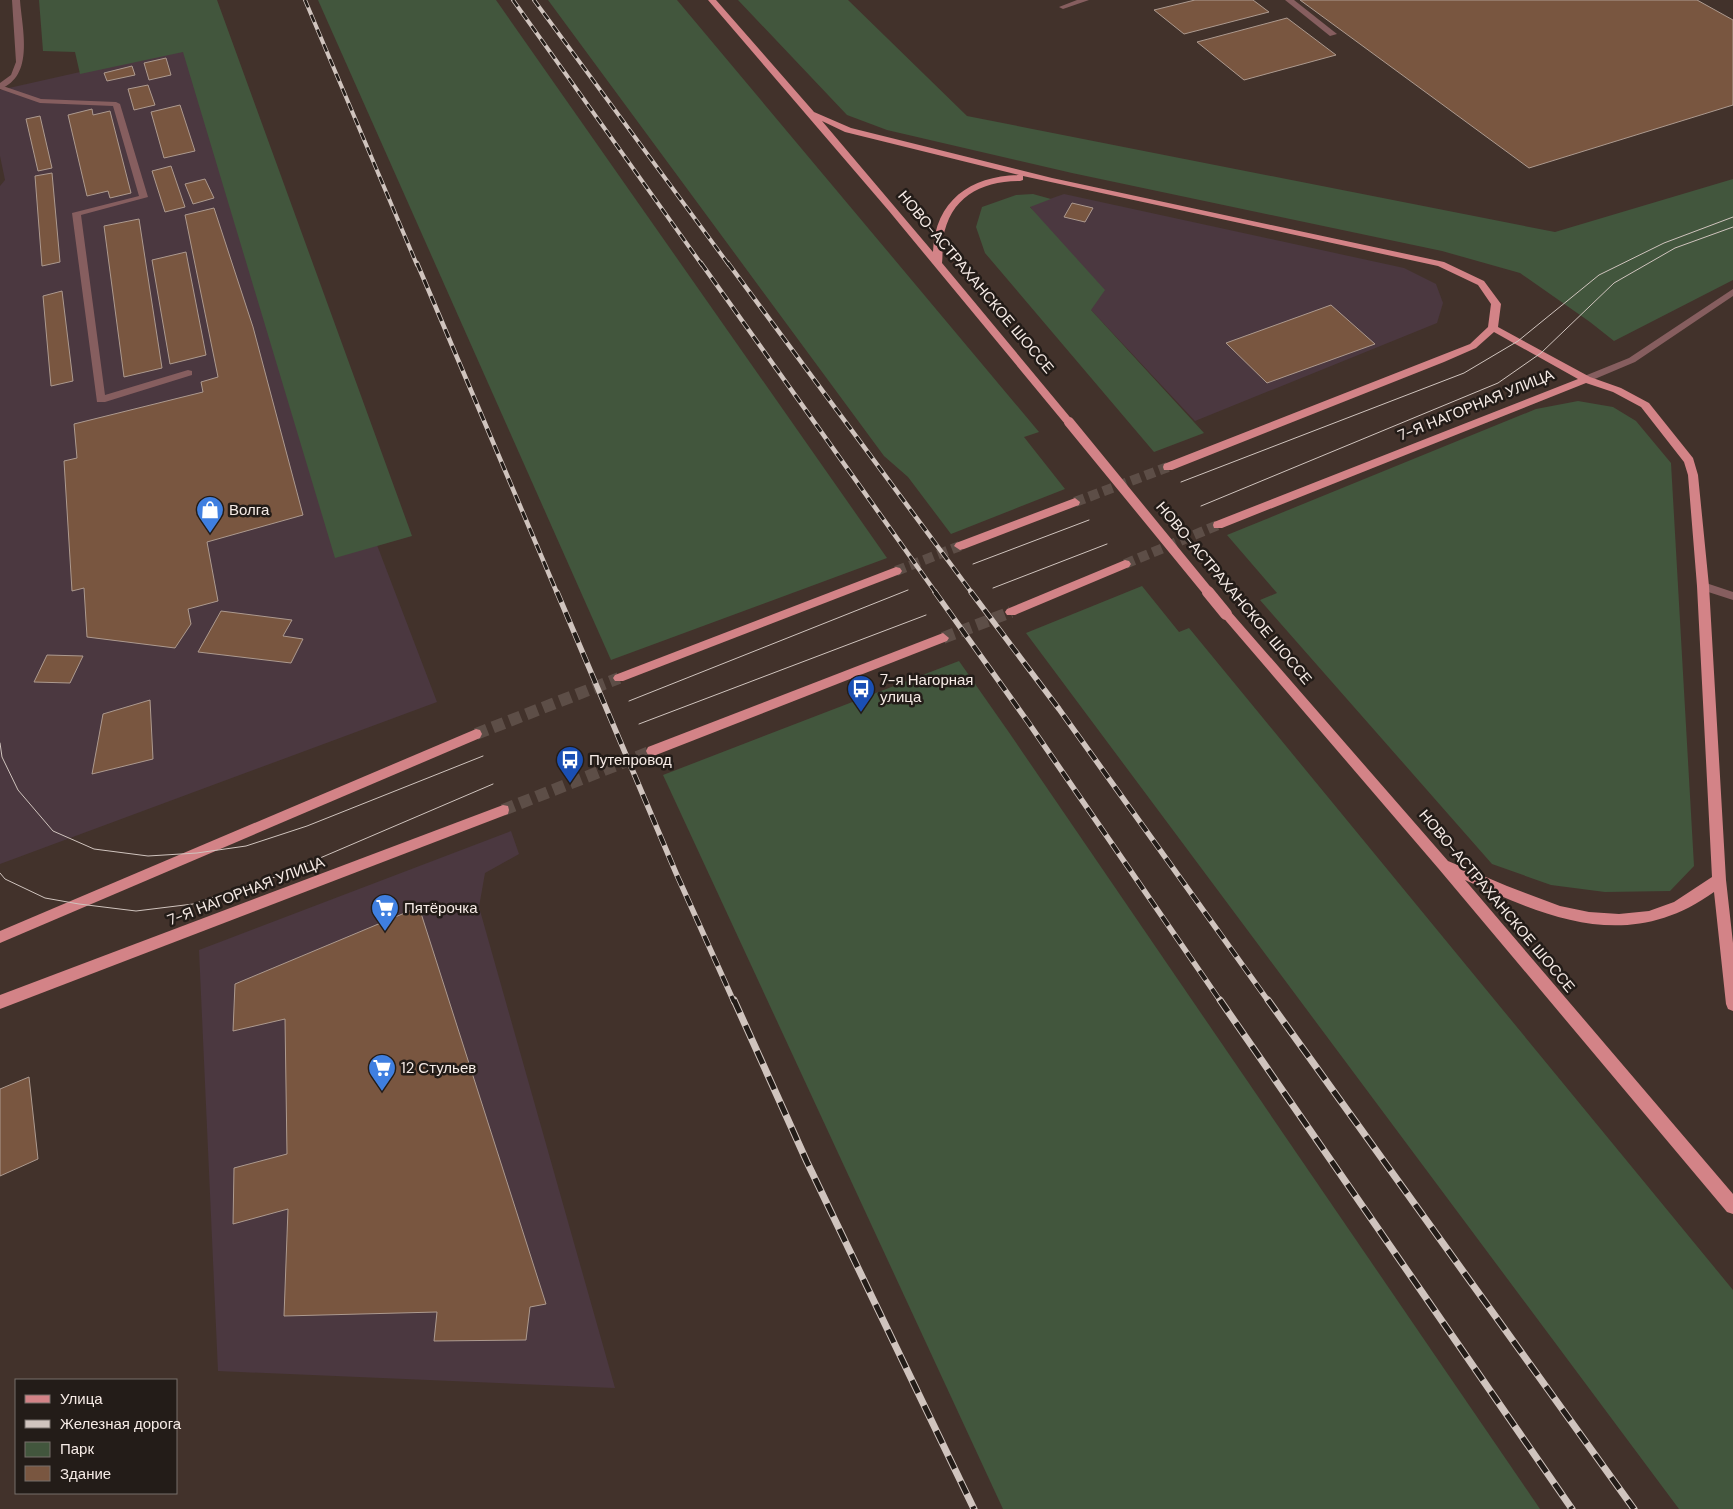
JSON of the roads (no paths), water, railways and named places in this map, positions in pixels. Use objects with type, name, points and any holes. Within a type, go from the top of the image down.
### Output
[{"type":"main road","name":"НОВО-АСТРАХАНСКОЕ ШОССЕ","points":[[712,0],[813,114],[938,262],[1226,614],[1443,864],[1733,1206]]},
{"type":"main road","points":[[813,114],[848,130],[1052,182],[1441,264],[1481,283],[1496,304],[1493,328],[1473,346],[1168,467]]},
{"type":"main road","points":[[938,262],[937,248],[941,226],[950,209],[970,188],[999,178],[1052,182]]},
{"type":"main road","points":[[1493,328],[1586,379],[1617,390],[1645,405],[1690,461],[1693,475],[1703,586],[1720,880],[1733,1004]]},
{"type":"main road","name":"7-Я НАГОРНАЯ УЛИЦА","points":[[1218,525],[1586,379]]},
{"type":"main road","points":[[960,546],[1075,502]]},
{"type":"main road","points":[[1010,612],[1125,564]]},
{"type":"main road","points":[[619,678],[896,571]]},
{"type":"main road","points":[[652,751],[943,638]]},
{"type":"main road","points":[[0,937],[476,734]]},
{"type":"main road","name":"7-Я НАГОРНАЯ УЛИЦА","points":[[0,1002],[503,810]]},
{"type":"main road","points":[[1443,864],[1528,902],[1591,919],[1636,919],[1651,916],[1679,906],[1720,880]]},
{"type":"street","points":[[0,87],[14,76],[20,62],[16,0]]},
{"type":"street","points":[[1063,7],[1085,0]]},
{"type":"street","points":[[1289,0],[1333,34]]},
{"type":"street","points":[[0,87],[40,101],[116,104],[144,197],[76,213],[101,400],[188,373]]},
{"type":"street","name":"7-Я НАГОРНАЯ УЛИЦА","points":[[1586,379],[1632,360],[1733,292]]},
{"type":"street","points":[[1703,586],[1733,596]]},
{"type":"tunnel","points":[[1075,502],[1168,467]]},
{"type":"tunnel","points":[[1125,564],[1218,525]]},
{"type":"tunnel","points":[[896,571],[960,546]]},
{"type":"tunnel","points":[[943,638],[1011,612]]},
{"type":"tunnel","points":[[476,734],[619,678]]},
{"type":"tunnel","points":[[503,810],[652,751]]},
{"type":"tram line","points":[[1181,482],[1464,373],[1518,341],[1599,275],[1664,243],[1733,217]]},
{"type":"tram line","points":[[1201,506],[1498,383],[1541,353],[1614,283],[1675,248],[1733,227]]},
{"type":"tram line","points":[[973,564],[1089,520]]},
{"type":"tram line","points":[[993,588],[1107,544]]},
{"type":"tram line","points":[[629,701],[908,590]]},
{"type":"tram line","points":[[639,724],[926,615]]},
{"type":"tram line","points":[[0,743],[2,757],[18,790],[53,831],[94,849],[148,856],[197,853],[246,846],[307,826],[483,756]]},
{"type":"tram line","points":[[0,873],[5,879],[45,898],[79,904],[136,911],[193,904],[278,876],[493,784]]},
{"type":"railway","points":[[305,0],[417,265]]},
{"type":"railway","points":[[513,0],[702,265]]},
{"type":"railway","points":[[534,0],[729,265]]},
{"type":"railway","points":[[417,263],[557,593]]},
{"type":"railway","points":[[701,263],[936,593]]},
{"type":"railway","points":[[728,263],[972,593]]},
{"type":"railway","points":[[557,592],[676,873],[734,1002]]},
{"type":"railway","points":[[935,592],[1028,722],[1221,1002]]},
{"type":"railway","points":[[971,592],[1059,709],[1269,1002]]},
{"type":"railway","points":[[734,1000],[807,1162],[974,1509]]},
{"type":"railway","points":[[1220,1000],[1572,1509]]},
{"type":"railway","points":[[1268,1000],[1634,1509]]},
{"type":"place","name":"Волга","points":[[210,534]]},
{"type":"place","name":"7-я Нагорная улица","points":[[861,713]]},
{"type":"place","name":"Путепровод","points":[[570,784]]},
{"type":"place","name":"Пятёрочка","points":[[385,932]]},
{"type":"place","name":"12 Стульев","points":[[382,1092]]}]
